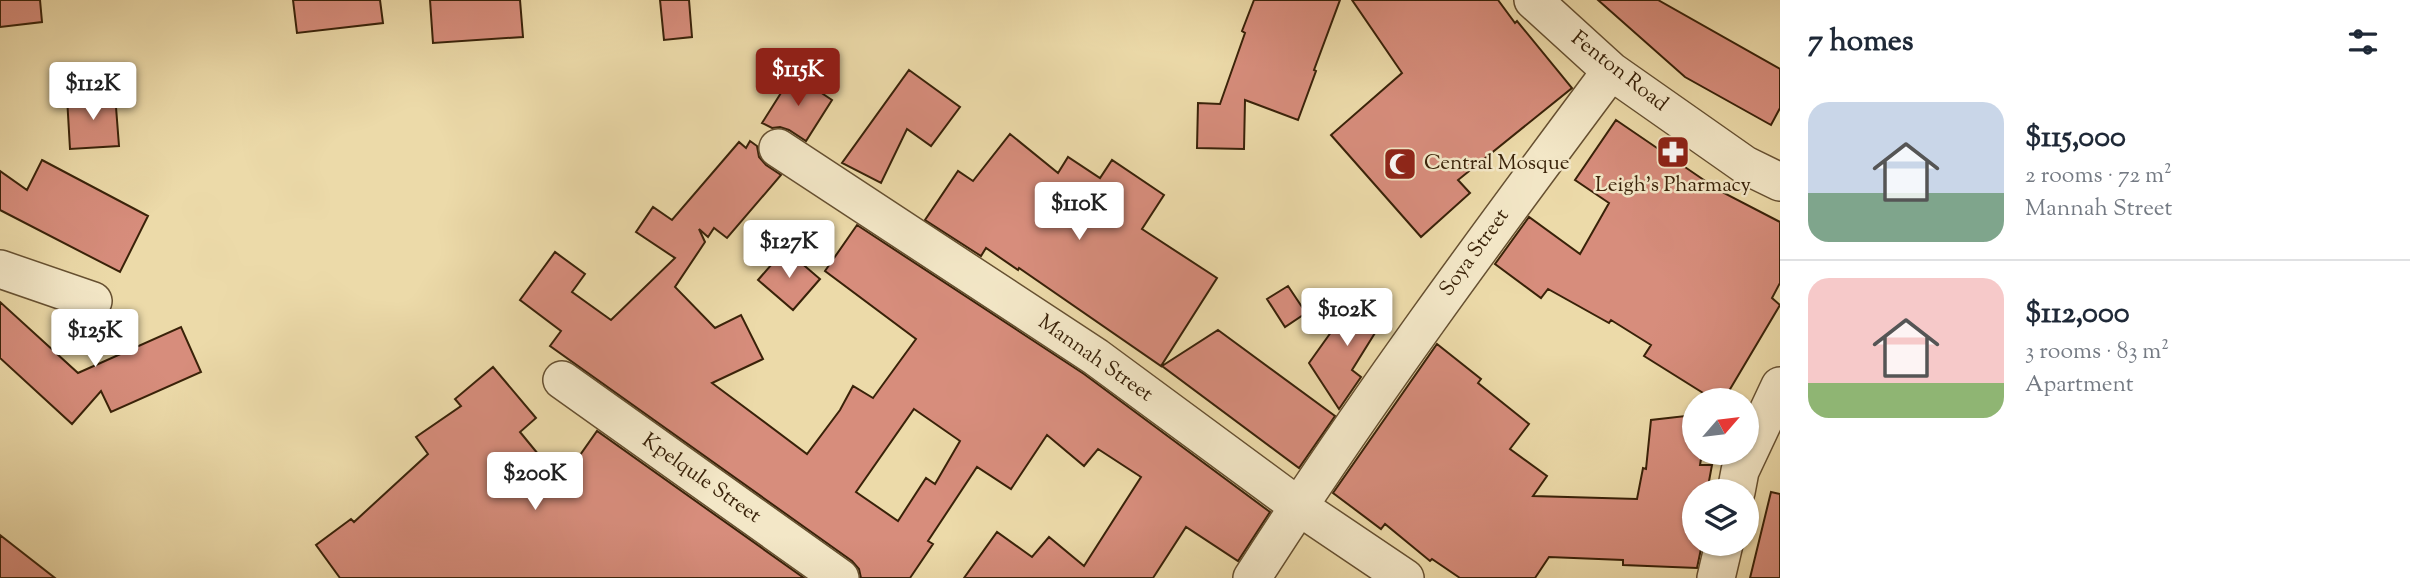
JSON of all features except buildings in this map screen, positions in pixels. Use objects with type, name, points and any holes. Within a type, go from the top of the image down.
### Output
[{"type":"street","name":"Fenton Road","points":[[1533,0],[1611,71],[1745,165],[1780,182]]},
{"type":"street","name":"Soya Street","points":[[1252,578],[1298,506],[1445,293],[1611,71]]},
{"type":"street","name":"Mannah Street","points":[[778,148],[1096,357],[1298,506],[1405,578]]},
{"type":"street","points":[[0,270],[93,301]]},
{"type":"street","name":"Kpelqule Street","points":[[562,380],[840,578]]},
{"type":"street","points":[[1738,479],[1780,386]]},
{"type":"street","points":[[1716,578],[1721,556]]},
{"type":"place","name":"Leigh's Pharmacy","points":[[1673,152]]},
{"type":"place","name":"Central Mosque","points":[[1400,164]]}]
